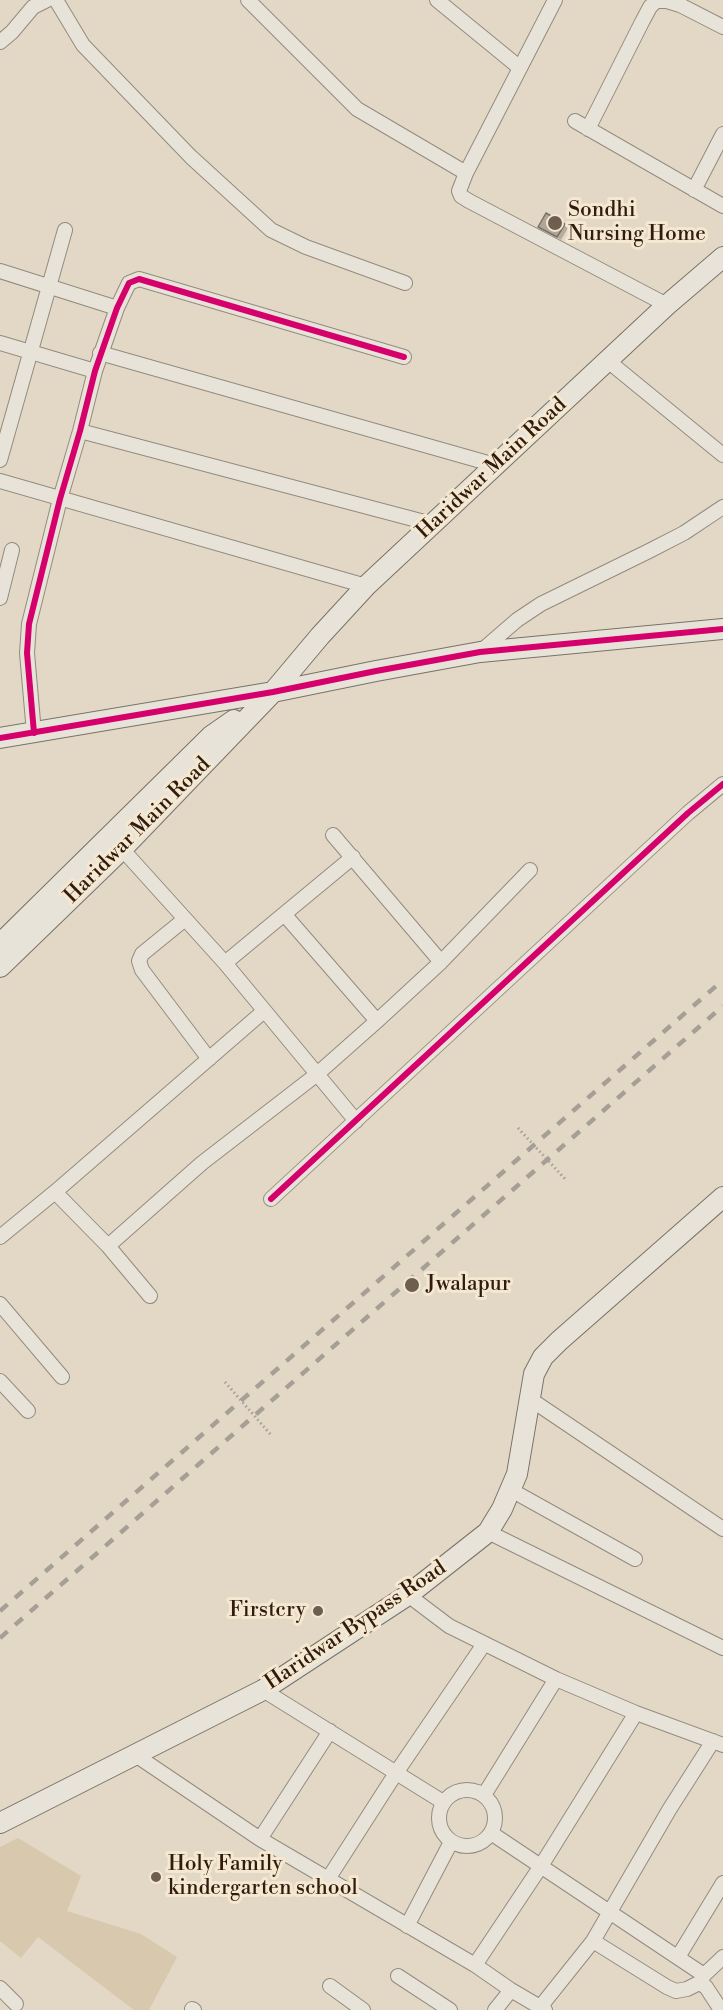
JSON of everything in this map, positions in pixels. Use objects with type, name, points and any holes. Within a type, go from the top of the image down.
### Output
[{"type":"main road","name":"Haridwar Main Road","points":[[0,967],[122,849],[273,692],[366,586],[667,306],[723,257]]},
{"type":"main road","points":[[0,738],[273,692],[480,652],[723,630]]},
{"type":"main road","name":"Haridwar Main Road","points":[[0,944],[211,736],[273,692]]},
{"type":"main road","name":"Haridwar Bypass Road","points":[[0,1823],[262,1690],[408,1595],[488,1532],[512,1491],[534,1374],[543,1358],[559,1341],[723,1197]]},
{"type":"street","points":[[0,42],[12,32],[33,7],[47,0]]},
{"type":"street","points":[[56,0],[83,45],[191,157],[271,230],[306,247],[405,283]]},
{"type":"street","points":[[248,0],[357,109],[466,173]]},
{"type":"street","points":[[437,0],[520,68]]},
{"type":"street","points":[[555,0],[466,173],[459,191],[461,196],[469,201],[667,306]]},
{"type":"street","points":[[588,129],[650,7],[656,2],[667,1],[680,5],[723,27]]},
{"type":"street","points":[[575,122],[723,206]]},
{"type":"street","points":[[694,190],[723,134]]},
{"type":"street","points":[[0,460],[65,230]]},
{"type":"street","points":[[0,271],[117,308]]},
{"type":"street","points":[[33,733],[27,653],[29,624],[60,498],[100,353],[129,283],[139,279],[404,357]]},
{"type":"street","points":[[0,343],[95,371]]},
{"type":"street","points":[[100,353],[495,465]]},
{"type":"street","points":[[608,361],[723,455]]},
{"type":"street","points":[[80,431],[432,524]]},
{"type":"street","points":[[0,481],[366,586]]},
{"type":"street","points":[[480,652],[517,620],[541,604],[684,533],[723,507]]},
{"type":"street","points":[[0,598],[12,550]]},
{"type":"street","points":[[271,1199],[680,821],[723,784]]},
{"type":"street","points":[[333,835],[441,962]]},
{"type":"street","points":[[122,849],[225,963],[356,1121]]},
{"type":"street","points":[[225,963],[353,857]]},
{"type":"street","points":[[108,1246],[202,1163],[316,1074],[377,1021],[441,962],[530,870]]},
{"type":"street","points":[[284,914],[377,1021]]},
{"type":"street","points":[[185,919],[142,954],[138,961],[142,970],[209,1059]]},
{"type":"street","points":[[0,1237],[264,1011]]},
{"type":"street","points":[[55,1192],[108,1246],[150,1296]]},
{"type":"street","points":[[0,1304],[62,1377]]},
{"type":"street","points":[[2,1386],[28,1411]]},
{"type":"street","points":[[530,1399],[723,1529]]},
{"type":"street","points":[[512,1491],[636,1558]]},
{"type":"street","points":[[488,1532],[723,1648]]},
{"type":"street","points":[[134,1754],[260,1839],[475,1965],[511,1990],[543,2008],[593,1941],[669,1810],[718,1743],[636,1713],[556,1679],[449,1626],[408,1595]]},
{"type":"street","points":[[328,1879],[396,1773],[484,1644]]},
{"type":"street","points":[[484,1795],[556,1679]]},
{"type":"street","points":[[262,1690],[443,1802]]},
{"type":"street","points":[[475,1965],[541,1866],[636,1713]]},
{"type":"street","points":[[260,1839],[330,1731]]},
{"type":"street","points":[[467,1789],[484,1795],[490,1801],[495,1817],[491,1833],[477,1845],[459,1846],[451,1842],[444,1836],[438,1819],[443,1802],[458,1791],[467,1789]]},
{"type":"street","points":[[491,1833],[678,1957],[702,1979],[721,2010]]},
{"type":"street","points":[[407,1926],[451,1842]]},
{"type":"street","points":[[678,1957],[723,1883]]},
{"type":"street","points":[[593,1941],[676,1991],[687,1989],[702,1979],[723,1957]]},
{"type":"street","points":[[398,1976],[450,2010]]},
{"type":"street","points":[[330,1986],[363,2010]]},
{"type":"street","points":[[0,1988],[16,2004]]},
{"type":"street","points":[[495,2010],[511,1990]]},
{"type":"path","points":[[518,1128],[566,1180]]},
{"type":"path","points":[[225,1382],[271,1435]]},
{"type":"shaded area","points":[[18,1838],[81,1876],[67,1911],[141,1934],[177,1957],[149,2010],[134,2010],[38,1937],[21,1958],[0,1941],[0,1847]]},
{"type":"building","points":[[546,213],[565,224],[557,237],[538,227]]},
{"type":"railway","points":[[0,1611],[723,980]]},
{"type":"railway","points":[[0,1638],[723,1006]]},
{"type":"cycle path","points":[[34,733],[27,653],[29,624],[95,371],[117,308],[129,283],[139,279],[404,357]]},
{"type":"cycle path","points":[[0,738],[273,692],[480,652],[723,629]]},
{"type":"cycle path","points":[[271,1199],[688,813],[723,784]]},
{"type":"place","name":"Sondhi Nursing Home","points":[[555,223]]},
{"type":"place","name":"Jwalapur","points":[[412,1285]]},
{"type":"place","name":"Firstcry","points":[[318,1611]]},
{"type":"place","name":"Holy Family kindergarten school","points":[[156,1877]]}]
